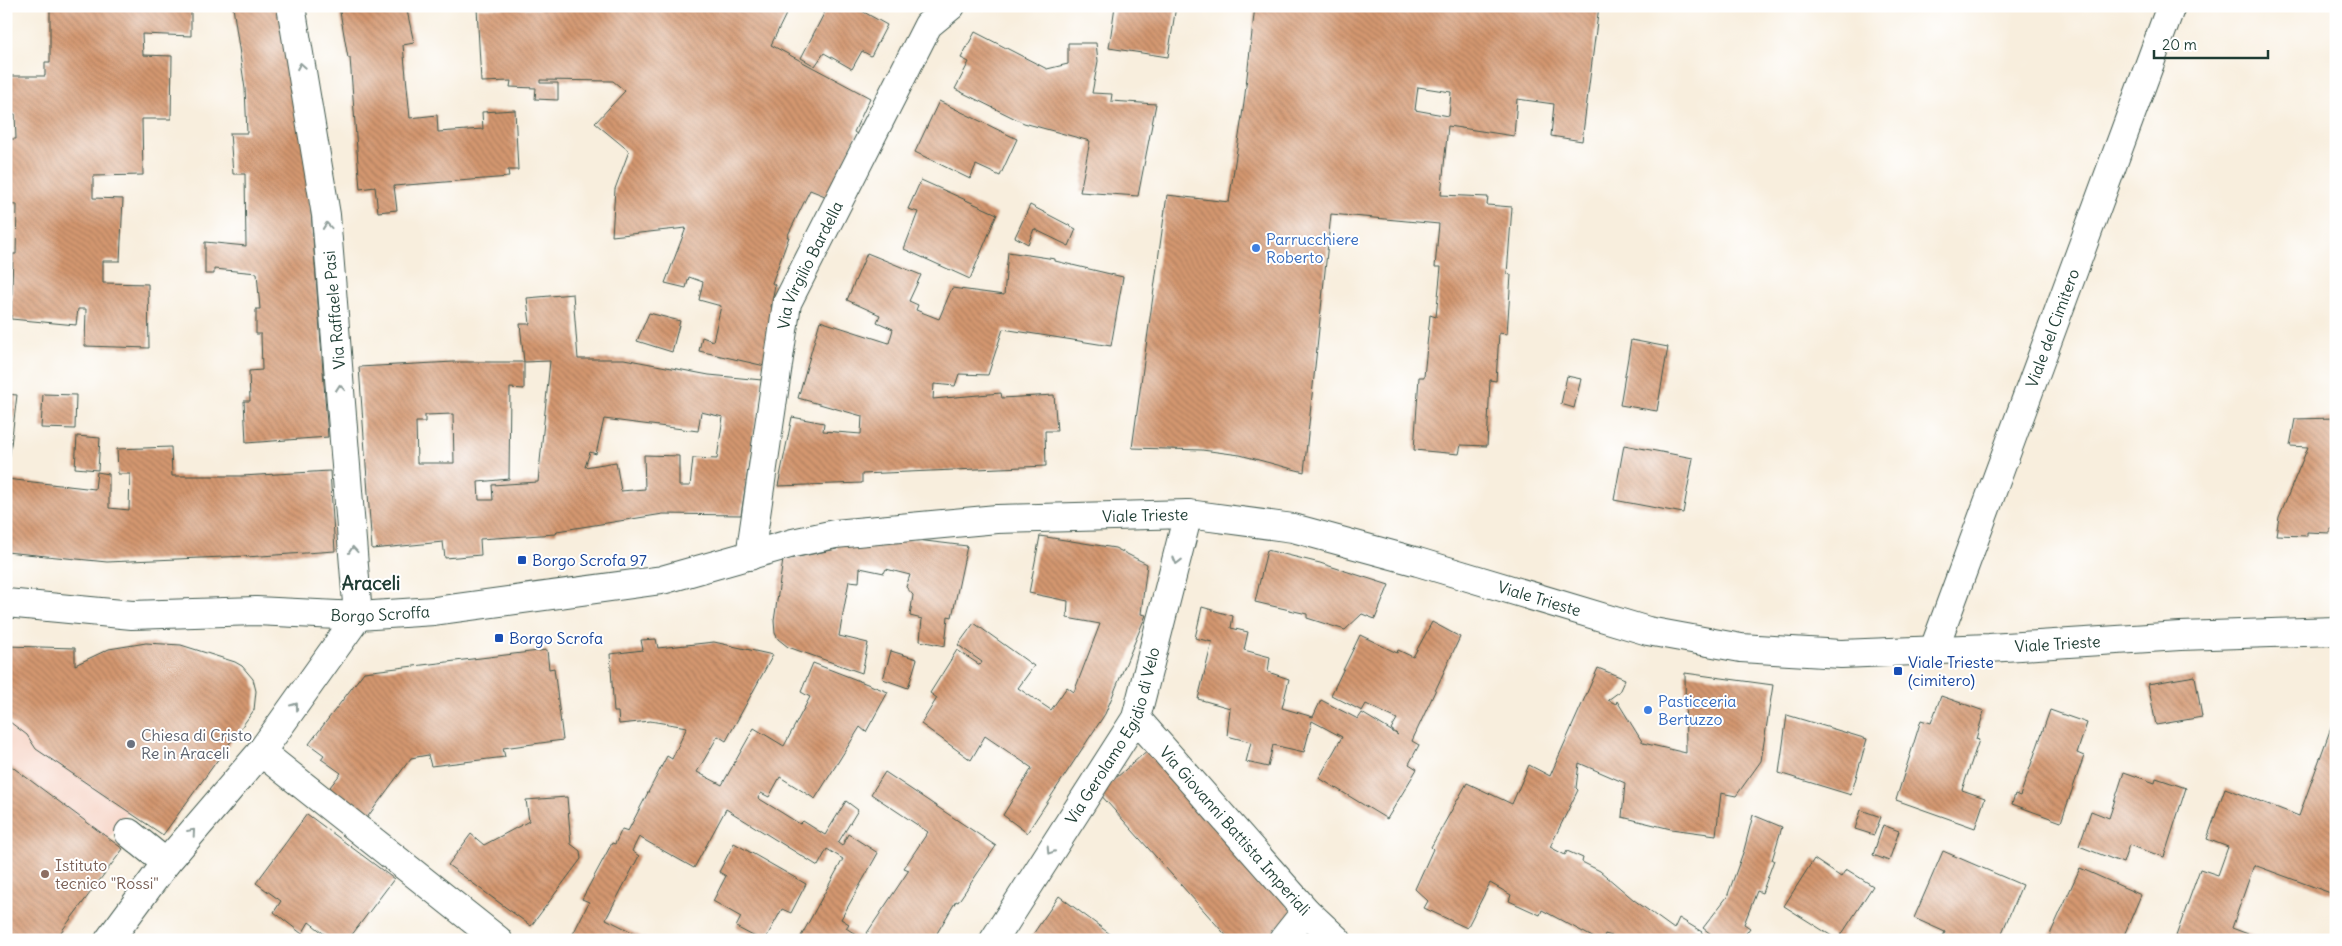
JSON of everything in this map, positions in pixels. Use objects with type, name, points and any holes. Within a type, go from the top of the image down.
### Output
[{"type":"street","name":"Via Raffaele Pasi","points":[[291,6],[326,215],[358,616]]},
{"type":"street","name":"Via Virgilio Bardella","points":[[750,556],[787,303],[928,26],[951,6]]},
{"type":"street","name":"Viale del Cimitero","points":[[1934,649],[2171,6]]},
{"type":"street","name":"Viale Trieste","points":[[750,556],[793,543],[835,534],[997,519],[1188,514],[1293,528],[1418,562],[1648,631],[1732,646],[1841,654],[1989,648],[2180,636],[2336,631]]},
{"type":"street","name":"Via Gerolamo Egidio di Velo","points":[[994,940],[1136,718],[1188,514]]},
{"type":"street","name":"Borgo Scroffa","points":[[6,603],[132,615],[256,611],[358,616],[462,608],[662,580],[750,556]]},
{"type":"street","points":[[109,940],[166,863],[261,752],[358,616]]},
{"type":"street","name":"Via Giovanni Battista Imperiali","points":[[1136,718],[1306,911],[1337,940]]},
{"type":"street","points":[[261,752],[498,940]]},
{"type":"street","points":[[129,833],[166,863]]},
{"type":"street","points":[[1282,940],[1306,911]]},
{"type":"shaded area","name":"Istituto tecnico \"Rossi\"","points":[[6,721],[131,808],[37,940],[6,940]]},
{"type":"building","points":[[50,6],[191,6],[191,36],[142,34],[143,55],[172,56],[171,119],[142,119],[143,175],[93,176],[93,198],[123,199],[120,261],[103,261],[103,283],[148,284],[149,348],[85,346],[86,309],[78,309],[76,325],[11,319],[13,254],[16,254],[17,205],[6,204],[6,139],[16,139],[15,114],[6,114],[6,76],[45,76],[45,62],[50,62]]},
{"type":"building","points":[[288,6],[305,131],[328,437],[246,443],[244,401],[250,401],[249,371],[262,370],[261,334],[256,334],[256,309],[260,309],[257,273],[214,269],[214,274],[205,274],[205,242],[246,246],[245,174],[233,174],[230,133],[247,133],[245,89],[233,7]]},
{"type":"building","points":[[339,6],[406,6],[414,43],[403,45],[410,118],[437,115],[438,132],[483,129],[482,112],[515,110],[518,170],[508,170],[509,177],[394,186],[397,210],[378,212],[375,187],[360,189],[350,58],[348,58]]},
{"type":"building","points":[[555,6],[790,6],[771,45],[870,98],[854,132],[857,134],[830,198],[810,190],[787,237],[789,237],[772,283],[775,285],[771,307],[777,310],[765,366],[699,351],[702,337],[713,341],[721,306],[699,300],[703,282],[689,277],[686,288],[665,283],[686,228],[612,236],[615,189],[629,151],[595,123],[625,91],[613,81],[540,80],[540,83],[558,83],[558,100],[535,99],[536,88],[510,87],[511,81],[481,82],[477,8],[554,9]]},
{"type":"building","points":[[828,6],[853,6],[887,25],[871,56],[862,51],[852,69],[824,53],[815,66],[801,58]]},
{"type":"building","points":[[1115,6],[1176,6],[1168,57],[1109,48]]},
{"type":"building","points":[[1255,6],[1599,6],[1582,141],[1551,136],[1554,104],[1517,99],[1514,136],[1448,126],[1441,195],[1488,197],[1487,205],[1512,207],[1507,274],[1511,275],[1507,334],[1499,333],[1496,381],[1490,380],[1487,446],[1461,445],[1459,454],[1414,450],[1419,377],[1424,377],[1430,315],[1436,317],[1441,267],[1435,267],[1439,224],[1331,214],[1304,472],[1240,455],[1202,450],[1132,448],[1167,195],[1229,202],[1244,103]],"holes":[[[1418,87],[1451,92],[1449,116],[1415,110]]]},
{"type":"building","points":[[975,32],[1047,69],[1068,64],[1068,43],[1096,43],[1098,61],[1092,93],[1112,94],[1111,101],[1156,104],[1138,196],[1080,192],[1090,141],[1024,123],[955,89],[969,62],[961,58]]},
{"type":"building","points":[[939,101],[1017,139],[1000,176],[976,165],[970,179],[915,152]]},
{"type":"building","points":[[921,180],[997,214],[970,279],[904,249],[918,212],[908,209]]},
{"type":"building","points":[[1030,205],[1076,229],[1069,246],[1034,229],[1028,244],[1015,237]]},
{"type":"building","points":[[1008,252],[1055,259],[1055,261],[1123,277],[1111,346],[1003,329],[988,375],[959,374],[955,386],[934,384],[933,399],[1001,393],[1002,398],[1054,395],[1057,431],[1045,431],[1046,466],[862,474],[862,483],[778,486],[792,417],[824,423],[823,431],[861,434],[862,416],[798,398],[820,321],[889,343],[893,329],[877,322],[880,315],[847,300],[867,253],[921,275],[909,301],[918,305],[916,310],[939,319],[952,288],[1004,295]]},
{"type":"building","points":[[573,294],[578,359],[624,359],[709,375],[762,380],[741,515],[663,514],[557,531],[556,534],[480,539],[481,555],[445,558],[443,542],[372,549],[359,367],[454,362],[524,362],[520,324],[530,324],[527,298]],"holes":[[[550,361],[538,482],[492,485],[493,500],[479,500],[478,482],[509,479],[510,388],[524,389],[524,362]],[[701,412],[723,417],[717,459],[693,458],[690,486],[679,486],[679,456],[644,455],[645,489],[621,491],[616,462],[585,467],[590,452],[596,454],[604,419],[698,431]],[[453,414],[454,463],[417,463],[416,422],[425,422],[425,415]]]},
{"type":"building","points":[[649,313],[680,321],[672,352],[637,341]]},
{"type":"building","points":[[1631,340],[1668,347],[1657,411],[1620,405]]},
{"type":"building","points":[[1567,376],[1581,379],[1574,408],[1561,404]]},
{"type":"building","points":[[6,394],[17,395],[7,478],[6,478]]},
{"type":"building","points":[[43,394],[76,395],[75,429],[41,428]]},
{"type":"building","points":[[2336,418],[2336,529],[2330,529],[2330,533],[2307,532],[2307,536],[2276,535],[2279,517],[2308,447],[2290,446],[2295,419]]},
{"type":"building","points":[[77,436],[100,438],[98,470],[75,468]]},
{"type":"building","points":[[1624,445],[1693,458],[1683,513],[1614,500]]},
{"type":"building","points":[[171,447],[172,476],[242,476],[330,471],[335,551],[246,557],[107,562],[6,552],[6,479],[95,489],[97,472],[109,474],[109,508],[129,510],[130,474],[118,474],[117,449]]},
{"type":"building","points":[[1040,536],[1115,548],[1147,564],[1141,614],[1146,615],[1105,714],[1027,833],[1003,815],[1032,768],[985,736],[971,760],[921,724],[937,698],[930,693],[957,650],[980,665],[982,662],[958,645],[974,623],[1034,666],[1018,688],[1051,710],[1067,687],[1074,692],[1100,624],[1067,618],[1068,601],[1029,593]]},
{"type":"building","points":[[892,537],[967,546],[952,617],[948,616],[945,646],[920,641],[922,619],[910,616],[913,595],[906,587],[910,575],[886,569],[884,573],[860,568],[859,582],[849,581],[839,636],[868,643],[862,673],[788,647],[778,639],[775,633],[774,621],[783,560],[837,549],[836,540]]},
{"type":"building","points":[[1267,550],[1320,563],[1389,585],[1375,619],[1362,614],[1345,630],[1307,618],[1307,614],[1255,602]]},
{"type":"building","points":[[1202,607],[1233,616],[1231,628],[1248,632],[1244,650],[1270,657],[1268,672],[1289,679],[1282,708],[1313,717],[1321,700],[1358,719],[1362,713],[1398,735],[1391,729],[1397,719],[1366,704],[1362,711],[1331,695],[1360,635],[1397,653],[1398,650],[1413,657],[1432,622],[1460,637],[1412,741],[1419,745],[1409,764],[1417,769],[1387,819],[1319,778],[1342,737],[1312,721],[1304,752],[1273,745],[1268,767],[1246,762],[1251,742],[1227,736],[1230,708],[1198,699],[1212,642],[1195,638]]},
{"type":"building","points":[[656,639],[658,648],[714,642],[773,655],[726,741],[718,736],[697,772],[722,785],[754,728],[784,746],[810,697],[801,692],[813,663],[888,692],[866,732],[860,727],[815,799],[780,777],[769,797],[761,793],[758,798],[800,824],[803,821],[825,835],[846,801],[858,810],[838,843],[842,846],[848,834],[878,853],[841,919],[849,924],[846,928],[863,939],[909,870],[904,868],[928,832],[871,794],[885,772],[996,846],[958,902],[956,901],[933,940],[799,940],[843,859],[827,849],[818,866],[726,809],[694,868],[639,837],[632,851],[639,856],[606,919],[648,940],[570,940],[589,902],[582,899],[612,843],[615,844],[622,829],[628,831],[667,756],[672,759],[687,727],[650,721],[619,724],[618,712],[614,712],[610,654],[643,650],[641,640]]},
{"type":"building","name":"Chiesa di Cristo Re in Araceli","points":[[146,643],[181,645],[235,662],[242,666],[253,679],[256,691],[254,710],[163,835],[36,749],[27,735],[6,719],[6,646],[75,648],[75,665],[109,649]]},
{"type":"building","points":[[547,650],[549,669],[554,668],[563,740],[503,748],[505,757],[431,766],[428,755],[411,758],[366,819],[326,792],[341,773],[321,759],[324,755],[309,744],[364,672]]},
{"type":"building","points":[[891,651],[917,659],[908,688],[883,679]]},
{"type":"building","points":[[1598,668],[1625,679],[1619,692],[1608,700],[1616,704],[1617,701],[1643,743],[1686,753],[1685,673],[1773,685],[1761,761],[1736,796],[1721,793],[1716,835],[1671,829],[1622,817],[1625,783],[1579,763],[1576,788],[1578,790],[1550,847],[1565,855],[1567,851],[1583,858],[1582,862],[1600,871],[1634,900],[1674,929],[1679,918],[1702,932],[1703,940],[1611,940],[1612,936],[1605,934],[1603,940],[1598,940],[1542,910],[1540,915],[1509,901],[1511,895],[1490,883],[1467,928],[1424,908],[1428,901],[1415,889],[1433,849],[1431,847],[1467,783],[1512,804],[1529,765],[1550,776]]},
{"type":"building","points":[[2195,676],[2202,717],[2156,725],[2148,684]]},
{"type":"building","points":[[1941,696],[1984,711],[1976,739],[1979,740],[1962,790],[1985,798],[1975,828],[1896,800],[1921,720],[1931,723]]},
{"type":"building","points":[[2050,710],[2087,723],[2077,753],[2084,756],[2061,822],[2012,804],[2015,794],[2020,796]]},
{"type":"building","points":[[2336,714],[2336,895],[2254,865],[2232,928],[2264,940],[2186,940],[2176,936],[2200,869],[2218,875],[2228,847],[2207,839],[2225,788],[2299,816]]},
{"type":"building","points":[[1787,715],[1867,739],[1851,795],[1779,773]]},
{"type":"building","points":[[1150,748],[1293,912],[1266,940],[1230,940],[1099,793]]},
{"type":"building","name":"Istituto tecnico \"Rossi\"","points":[[11,766],[123,849],[55,940],[6,940],[6,771]]},
{"type":"building","points":[[2124,772],[2155,783],[2156,778],[2186,788],[2164,857],[2129,845],[2123,863],[2079,846],[2091,811],[2109,818]]},
{"type":"building","points":[[567,797],[571,844],[580,851],[581,859],[531,926],[448,865],[471,834],[484,845],[529,821],[526,800]]},
{"type":"building","points":[[1861,810],[1881,817],[1874,835],[1855,829]]},
{"type":"building","points":[[307,814],[394,879],[348,940],[332,940],[309,922],[302,934],[274,912],[281,901],[256,883]]},
{"type":"building","points":[[1753,815],[1782,827],[1772,860],[1774,860],[1762,893],[1757,891],[1744,924],[1750,928],[1741,940],[1719,940],[1703,928],[1727,897],[1744,850]]},
{"type":"building","points":[[1883,825],[1899,831],[1889,861],[1873,855]]},
{"type":"building","points":[[734,843],[806,884],[791,913],[782,909],[765,940],[761,940],[736,927],[741,917],[713,901],[726,876],[719,872]]},
{"type":"building","points":[[1943,851],[2022,885],[1999,940],[1941,940],[1945,932],[1914,918]]},
{"type":"building","points":[[1814,859],[1841,877],[1846,869],[1873,886],[1838,940],[1784,906]]},
{"type":"building","points":[[2080,868],[2141,895],[2122,940],[2048,939]]},
{"type":"building","points":[[1059,896],[1118,940],[1029,940]]},
{"type":"place","name":"Parrucchiere Roberto","points":[[1256,248]]},
{"type":"place","name":"Borgo Scrofa 97","points":[[522,560]]},
{"type":"place","name":"Borgo Scrofa","points":[[499,638]]},
{"type":"place","name":"Viale Trieste (cimitero)","points":[[1898,671]]},
{"type":"place","name":"Pasticceria Bertuzzo","points":[[1648,710]]},
{"type":"place","name":"Chiesa di Cristo Re in Araceli","points":[[131,744]]},
{"type":"place","name":"Istituto tecnico \"Rossi\"","points":[[45,874]]},
{"type":"district","name":"Araceli","points":[[371,583]]}]
